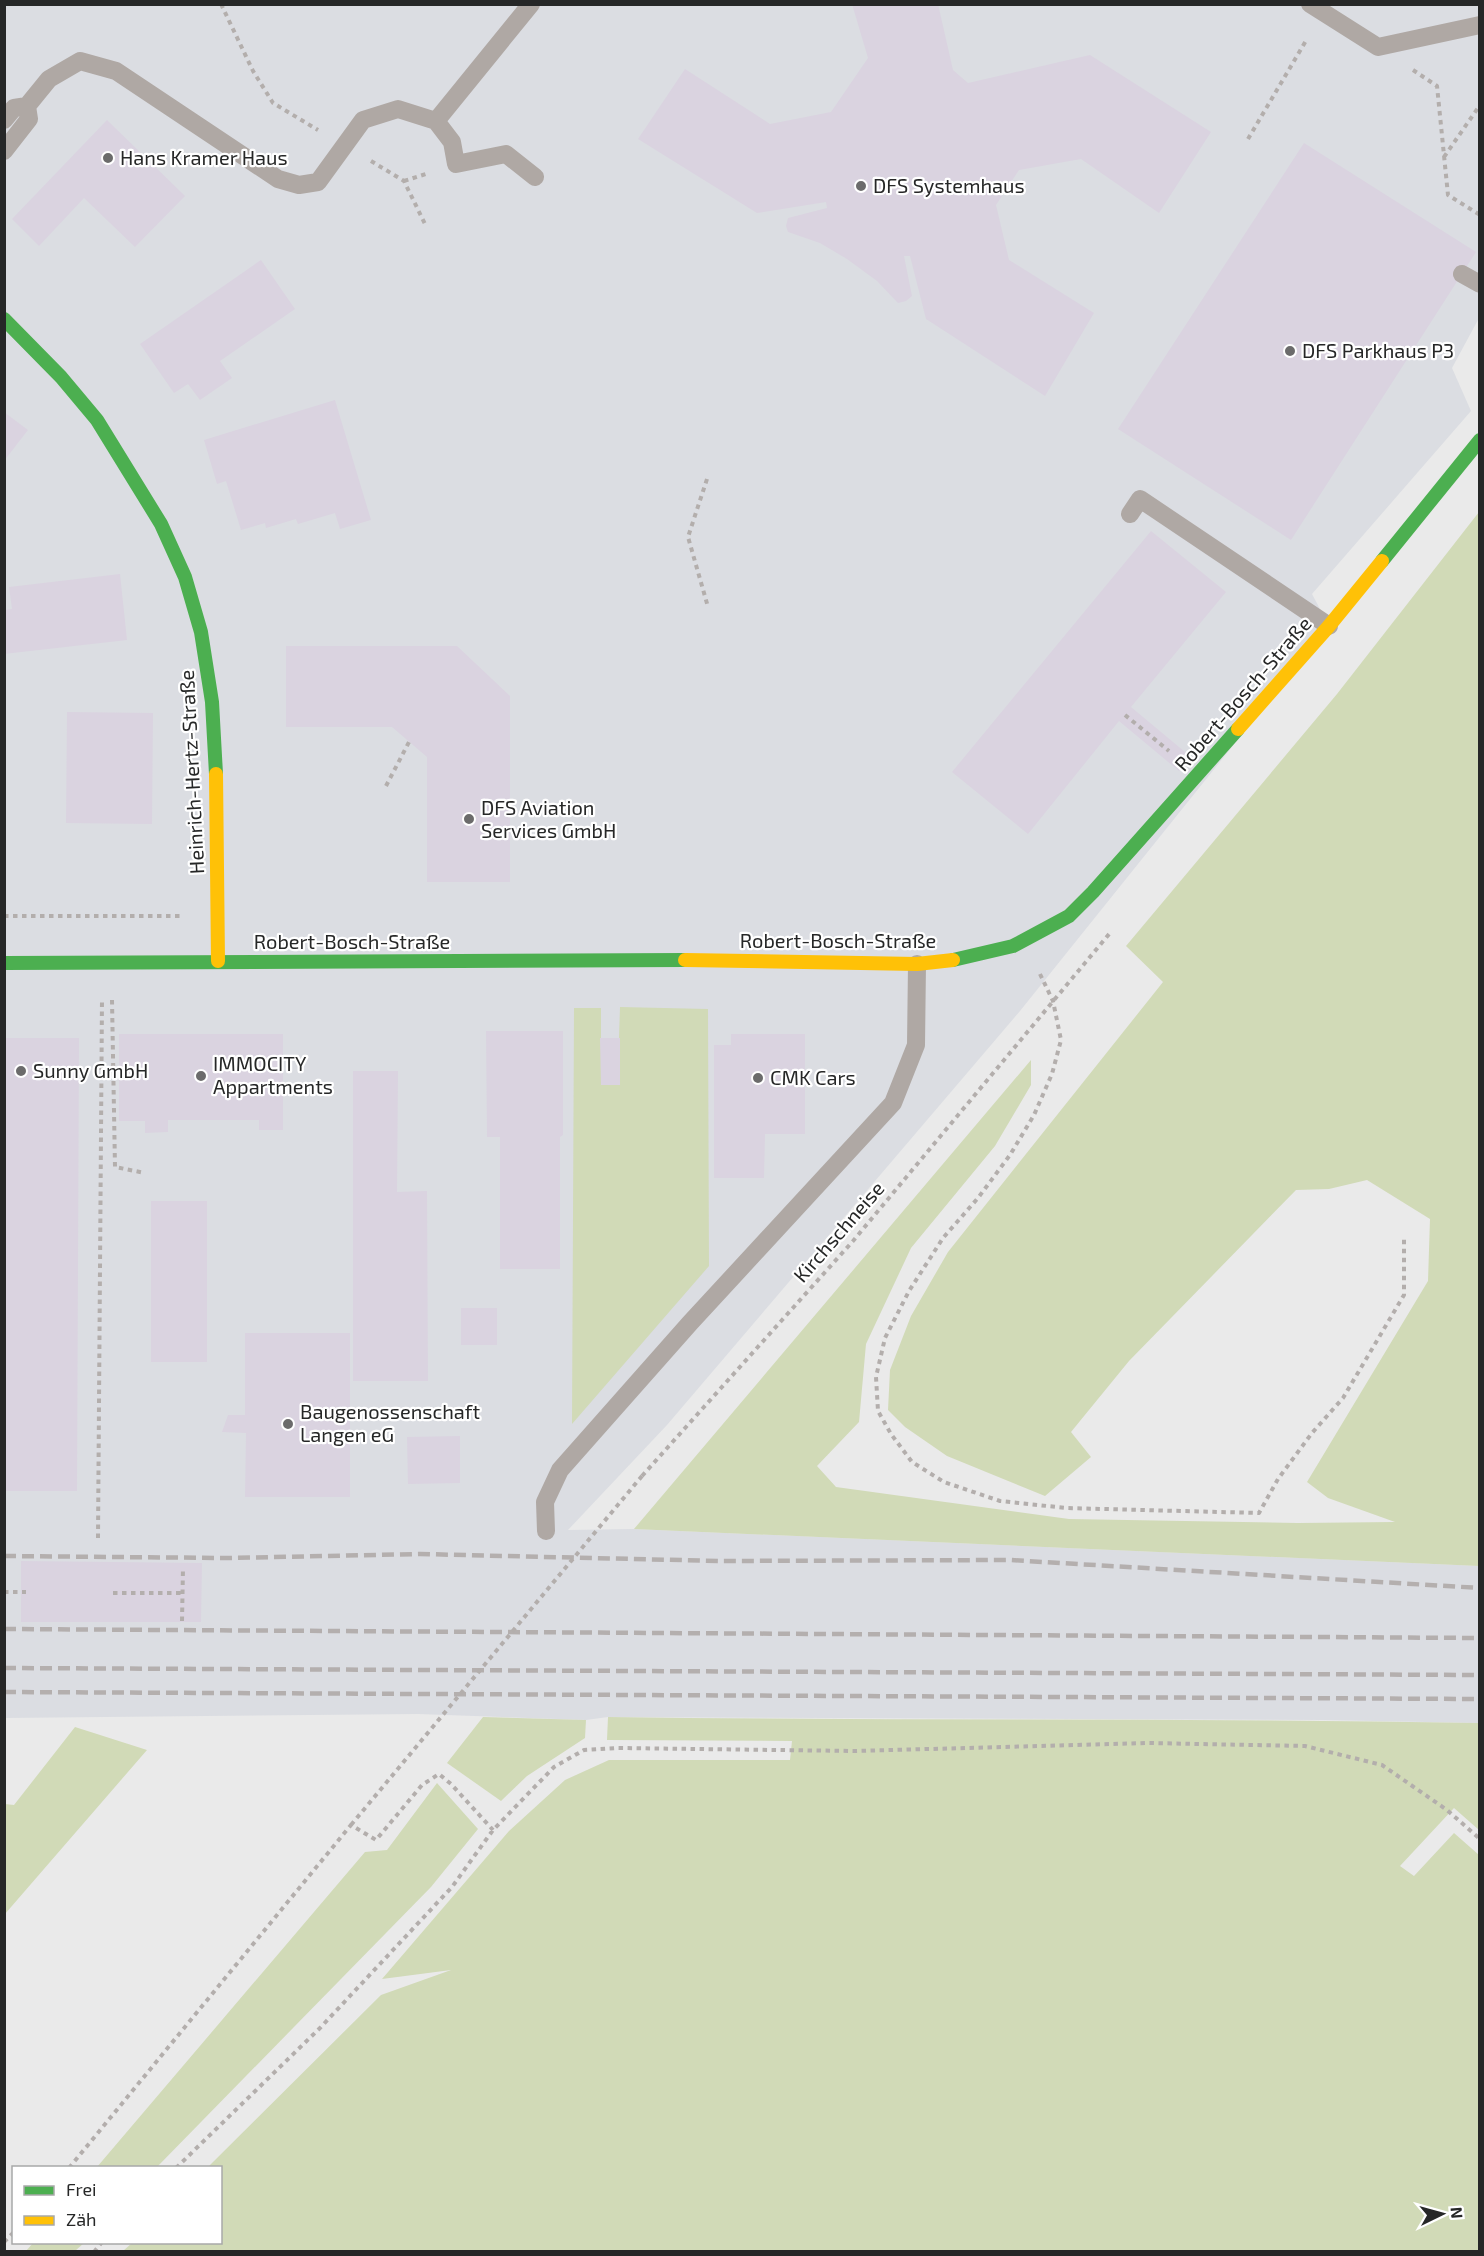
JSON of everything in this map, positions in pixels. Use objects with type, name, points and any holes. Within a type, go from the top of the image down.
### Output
[{"type":"street","name":"Heinrich-Hertz-Straße","points":[[4,319],[61,377],[97,420],[161,524],[185,577],[201,632],[212,702],[216,782],[218,962]]},
{"type":"street","name":"Robert-Bosch-Straße","points":[[4,963],[705,960],[917,964],[959,959],[1013,946],[1070,916],[1329,626],[1479,440]]},
{"type":"lane","points":[[436,122],[531,4]]},
{"type":"lane","points":[[1317,9],[1378,47],[1479,25]]},
{"type":"lane","points":[[4,120],[14,108],[27,106],[49,79],[80,61],[116,71],[278,179],[299,185],[318,182],[363,120],[398,109],[436,122],[452,142],[456,164],[506,154],[535,177]]},
{"type":"lane","points":[[4,151],[29,119],[27,106]]},
{"type":"lane","points":[[1462,274],[1479,284]]},
{"type":"lane","points":[[1130,514],[1140,499],[1329,626]]},
{"type":"lane","points":[[546,1531],[545,1502],[560,1470],[690,1323],[893,1103],[916,1045],[917,964]]},
{"type":"path","points":[[221,4],[253,71],[273,103],[404,181],[425,224]]},
{"type":"path","points":[[1248,139],[1317,9]]},
{"type":"path","points":[[1378,47],[1437,86],[1448,195],[1479,215]]},
{"type":"path","points":[[1444,157],[1479,105]]},
{"type":"path","points":[[707,479],[688,537],[708,607]]},
{"type":"path","points":[[1125,715],[1197,775]]},
{"type":"path","points":[[386,786],[410,742]]},
{"type":"path","points":[[4,916],[218,916]]},
{"type":"path","points":[[112,963],[115,1167],[145,1173]]},
{"type":"path","name":"Kirchschneise","points":[[71,2166],[642,1476],[853,1241],[1053,1001],[1061,1040],[1052,1074],[1034,1115],[1010,1155],[978,1198],[943,1238],[909,1291],[885,1338],[876,1377],[878,1411],[891,1434],[912,1462],[944,1482],[1000,1501],[1066,1508],[1259,1513],[1278,1479],[1312,1433],[1343,1398],[1404,1295],[1404,1239]]},
{"type":"path","points":[[98,1538],[102,1041]]},
{"type":"path","points":[[182,1621],[183,1568]]},
{"type":"path","points":[[4,1592],[26,1592]]},
{"type":"path","points":[[113,1593],[182,1593]]},
{"type":"path","points":[[178,2166],[343,2003],[452,1887],[493,1830],[554,1767],[584,1750],[630,1748],[856,1750],[1148,1743],[1305,1746],[1382,1765],[1447,1810],[1479,1839]]},
{"type":"path","points":[[351,1825],[376,1840],[422,1785],[439,1774],[493,1830]]},
{"type":"shaded area","points":[[4,5],[1479,5],[1479,318],[1452,368],[1471,411],[1312,594],[1329,626],[1020,1011],[667,1425],[568,1530],[634,1529],[1479,1566],[1479,1723],[1323,1720],[608,1717],[586,1720],[418,1714],[5,1718]]},
{"type":"green space","points":[[1479,512],[1479,1566],[634,1529],[1031,1060],[1031,1085],[995,1146],[911,1248],[866,1344],[859,1422],[817,1466],[836,1487],[1069,1519],[1298,1523],[1395,1522],[1328,1498],[1307,1482],[1428,1281],[1430,1219],[1367,1180],[1329,1189],[1296,1190],[1129,1361],[1071,1432],[1091,1457],[1045,1496],[947,1456],[905,1427],[888,1410],[890,1370],[911,1316],[948,1252],[1163,982],[1126,946],[1337,694]]},
{"type":"green space","points":[[620,1007],[708,1009],[709,1266],[572,1424],[574,1008],[601,1008],[601,1038],[619,1038]]},
{"type":"green space","points":[[483,1717],[586,1720],[585,1738],[527,1776],[501,1801],[447,1763]]},
{"type":"green space","points":[[608,1717],[1479,1723],[1479,1830],[1454,1808],[1400,1866],[1414,1876],[1454,1833],[1479,1855],[1479,2251],[123,2251],[131,2244],[222,2244],[222,2166],[209,2166],[381,1995],[451,1970],[382,1979],[509,1831],[565,1780],[609,1760],[790,1760],[792,1741],[607,1740]]},
{"type":"green space","points":[[75,1727],[147,1750],[5,1914],[5,1804],[14,1805]]},
{"type":"green space","points":[[437,1783],[478,1829],[431,1887],[158,2166],[98,2166],[365,1852],[387,1850]]},
{"type":"green space","points":[[32,2244],[83,2244],[75,2251],[26,2251]]},
{"type":"building","name":"DFS Systemhaus","points":[[852,4],[938,4],[953,70],[968,83],[1090,55],[1211,132],[1159,213],[1081,159],[1019,170],[996,205],[1009,260],[1094,313],[1045,396],[926,319],[910,256],[904,256],[912,296],[898,303],[877,281],[847,259],[820,243],[788,232],[786,226],[788,218],[827,208],[826,202],[757,213],[638,139],[685,69],[770,124],[831,112],[868,58]]},
{"type":"building","name":"Hans Kramer Haus","points":[[107,120],[185,196],[135,247],[84,198],[39,246],[12,219]]},
{"type":"building","name":"DFS Parkhaus P3","points":[[1304,143],[1476,252],[1291,540],[1118,429]]},
{"type":"building","points":[[261,260],[295,309],[220,361],[232,378],[200,400],[188,384],[174,393],[140,344]]},
{"type":"building","points":[[335,400],[371,520],[340,529],[335,513],[298,524],[296,519],[266,528],[265,523],[241,530],[226,481],[217,484],[204,440]]},
{"type":"building","points":[[4,412],[28,430],[4,461]]},
{"type":"building","points":[[1151,531],[1226,592],[1131,707],[1191,757],[1179,771],[1119,721],[1028,834],[952,772]]},
{"type":"building","points":[[120,574],[127,640],[4,654],[4,610],[12,609],[9,587]]},
{"type":"building","name":"DFS Aviation Services GmbH","points":[[286,646],[457,646],[510,696],[510,882],[427,882],[427,757],[392,727],[286,727]]},
{"type":"building","points":[[67,712],[153,713],[152,824],[66,823]]},
{"type":"building","points":[[486,1031],[563,1031],[560,1269],[500,1269],[500,1137],[487,1137]]},
{"type":"building","name":"IMMOCITY Appartments","points":[[119,1034],[283,1034],[283,1130],[259,1130],[259,1120],[168,1120],[168,1132],[145,1133],[145,1121],[119,1121]]},
{"type":"building","points":[[731,1034],[805,1034],[805,1134],[765,1134],[764,1178],[714,1178],[714,1045],[731,1045]]},
{"type":"building","points":[[4,1038],[79,1038],[77,1491],[4,1491]]},
{"type":"building","points":[[600,1038],[620,1038],[620,1085],[601,1085]]},
{"type":"building","points":[[353,1071],[398,1071],[397,1192],[427,1191],[428,1381],[353,1381]]},
{"type":"building","points":[[151,1201],[207,1201],[207,1362],[151,1362]]},
{"type":"building","points":[[461,1308],[497,1308],[497,1345],[461,1345]]},
{"type":"building","name":"Baugenossenschaft Langen eG","points":[[245,1333],[350,1333],[350,1497],[245,1497],[246,1433],[222,1432],[228,1415],[245,1415]]},
{"type":"building","points":[[460,1436],[460,1483],[408,1484],[407,1437]]},
{"type":"building","points":[[21,1561],[202,1563],[201,1622],[21,1622]]},
{"type":"railway","points":[[4,1556],[226,1558],[420,1554],[720,1561],[1010,1560],[1480,1588]]},
{"type":"railway","points":[[4,1629],[1480,1638]]},
{"type":"railway","points":[[4,1668],[1480,1675]]},
{"type":"railway","points":[[4,1692],[1480,1699]]},
{"type":"traffic: fast","points":[[4,319],[61,377],[97,420],[161,524],[185,577],[201,632],[212,702],[216,774]]},
{"type":"traffic: fast","points":[[1382,561],[1480,440]]},
{"type":"traffic: fast","points":[[953,960],[1013,946],[1069,916],[1238,729]]},
{"type":"traffic: fast","points":[[4,963],[685,960]]},
{"type":"traffic: slow","points":[[1238,729],[1329,626],[1382,561]]},
{"type":"traffic: slow","points":[[216,774],[218,961]]},
{"type":"traffic: slow","points":[[685,960],[917,964],[953,960]]},
{"type":"place","name":"Hans Kramer Haus","points":[[108,158]]},
{"type":"place","name":"DFS Systemhaus","points":[[861,186]]},
{"type":"place","name":"DFS Parkhaus P3","points":[[1290,351]]},
{"type":"place","name":"DFS Aviation Services GmbH","points":[[469,819]]},
{"type":"place","name":"Sunny GmbH","points":[[21,1071]]},
{"type":"place","name":"IMMOCITY Appartments","points":[[201,1076]]},
{"type":"place","name":"CMK Cars","points":[[758,1078]]},
{"type":"place","name":"Baugenossenschaft Langen eG","points":[[288,1424]]}]
